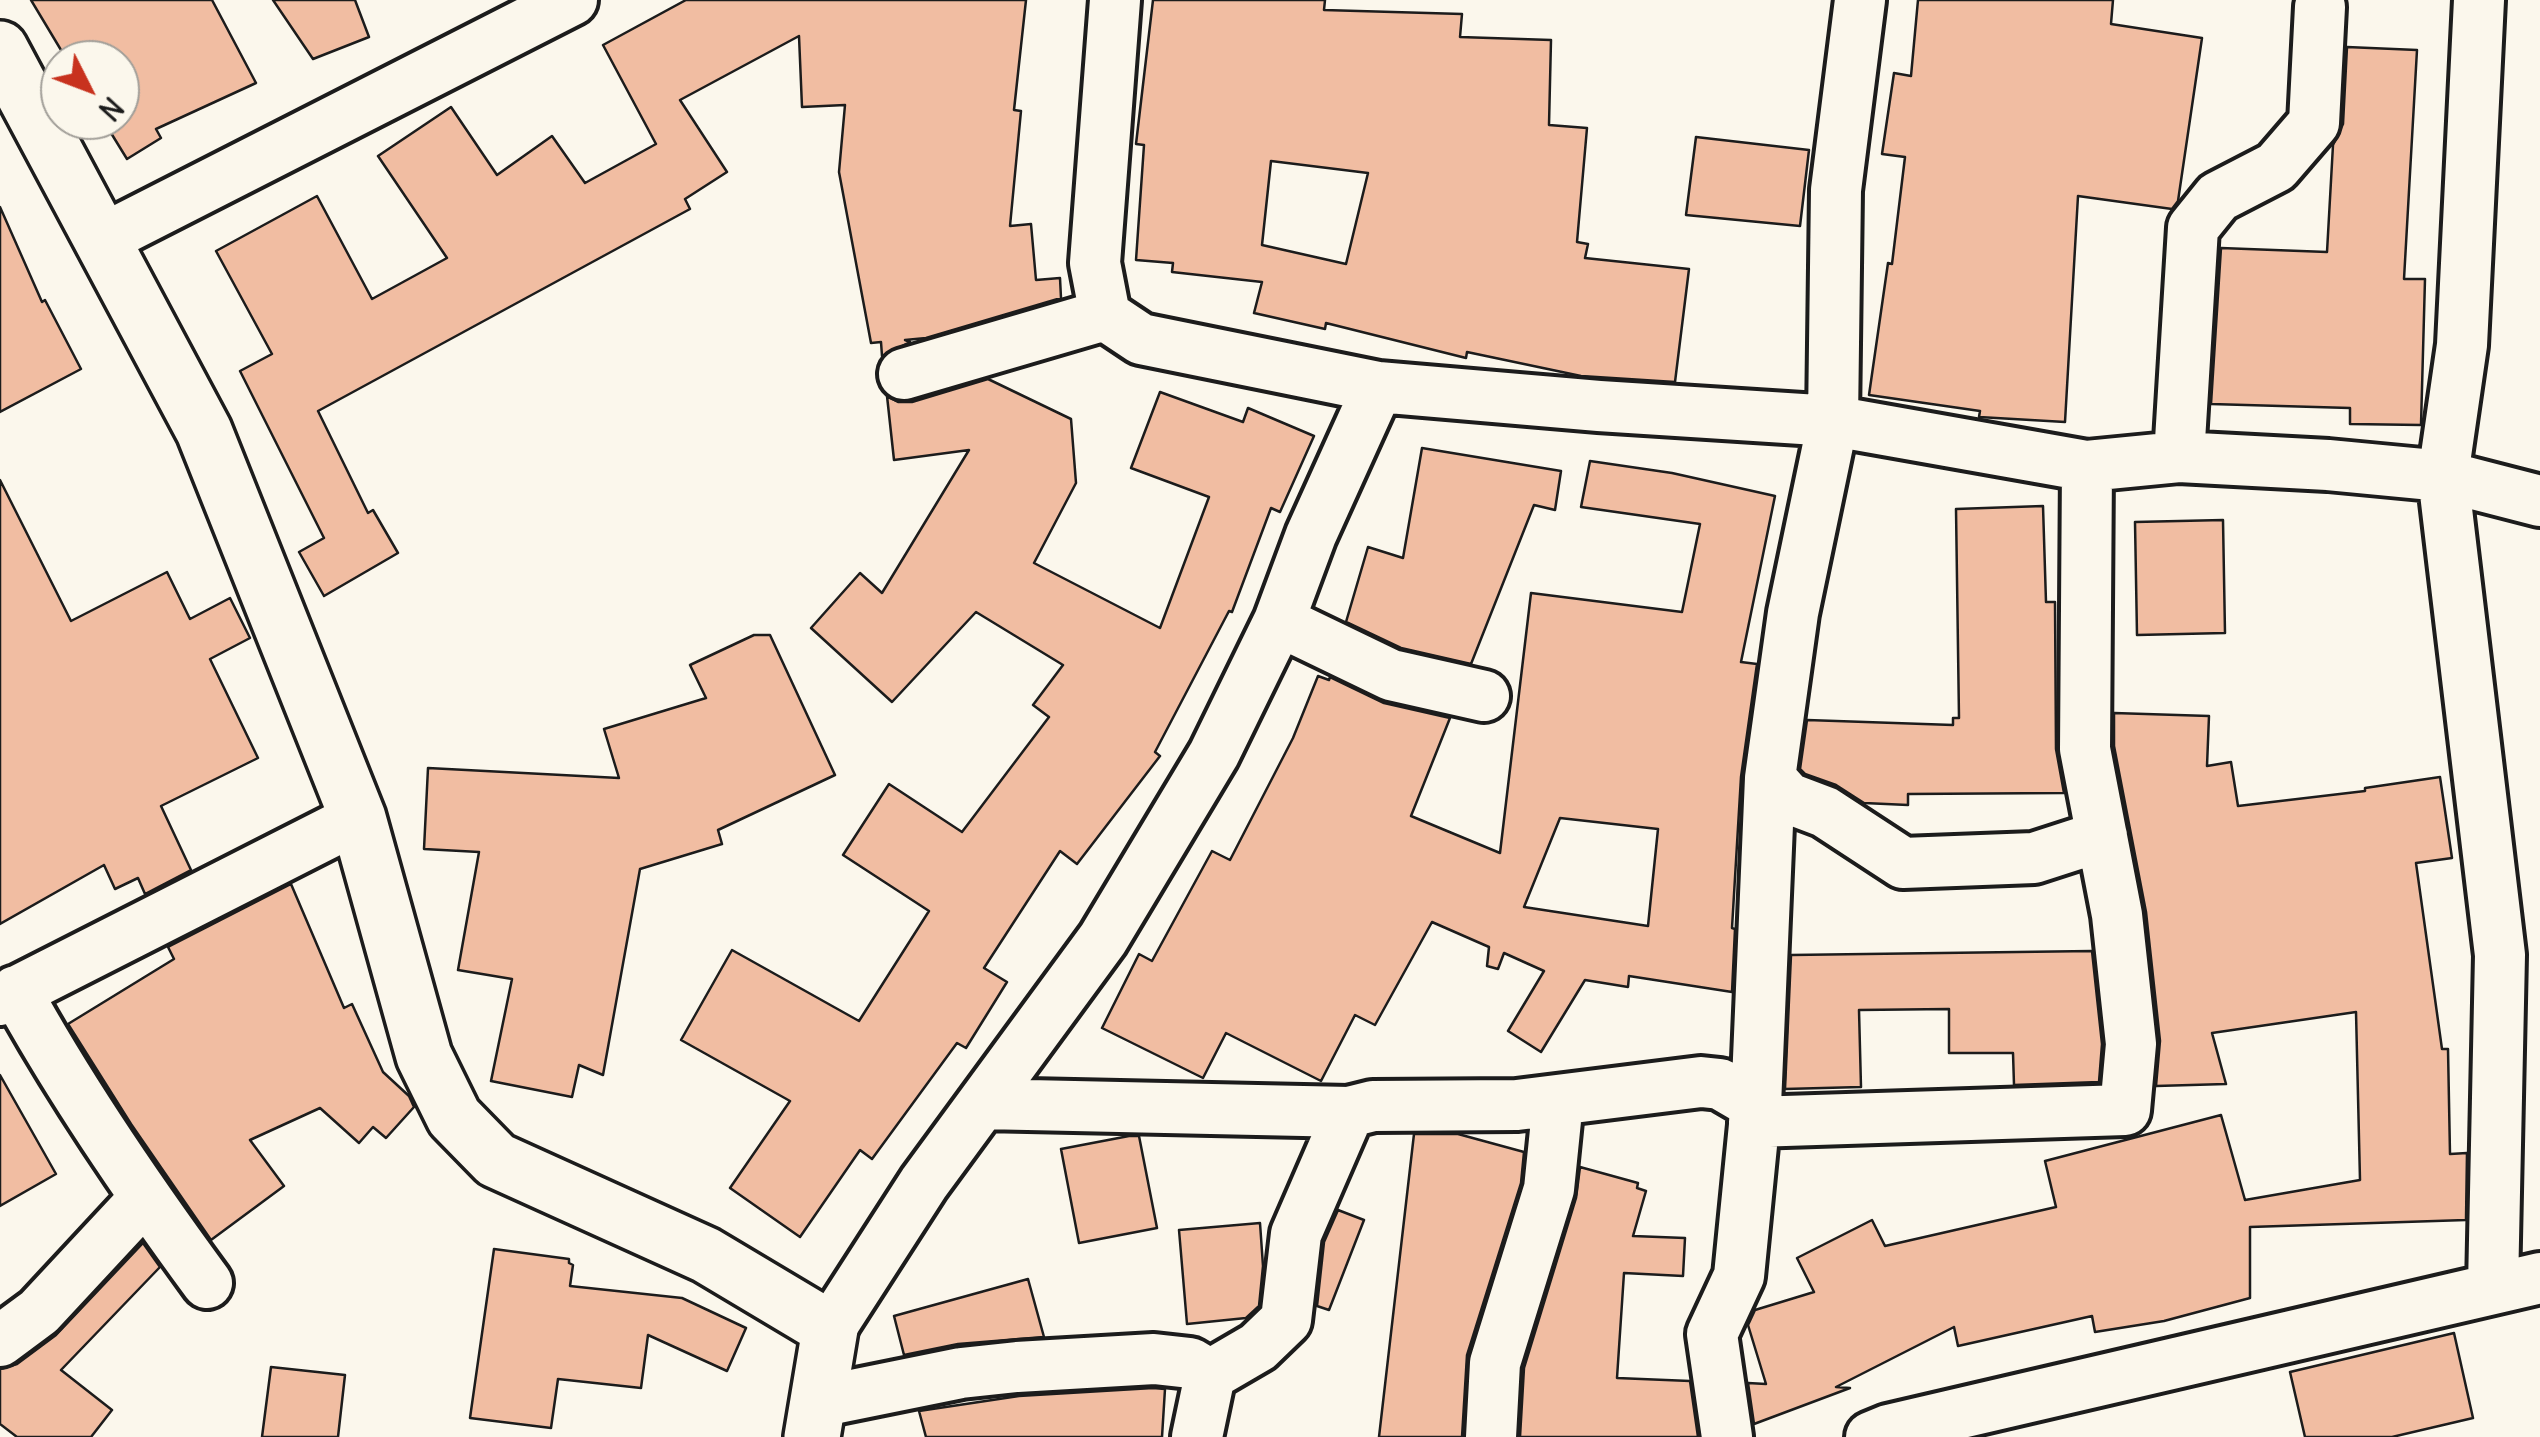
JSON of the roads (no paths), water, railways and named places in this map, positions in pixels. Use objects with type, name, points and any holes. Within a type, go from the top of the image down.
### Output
[{"type":"street","points":[[104,240],[572,0]]},
{"type":"street","points":[[1115,0],[1095,263],[1105,316],[1141,339],[1378,387],[1833,421],[2087,466],[2179,457],[2443,476],[2540,501]]},
{"type":"street","points":[[1727,1437],[1712,1334],[1740,1276],[1755,1114],[1770,778],[1793,613],[1833,421],[1836,190],[1860,0]]},
{"type":"street","points":[[1883,1435],[2516,1283],[2500,955],[2443,476],[2462,345],[2479,0]]},
{"type":"street","points":[[2179,457],[2194,228],[2218,197],[2276,167],[2314,122],[2320,7]]},
{"type":"street","points":[[0,50],[204,431],[358,818],[424,1056],[454,1117],[496,1160],[706,1255],[830,1329]]},
{"type":"street","points":[[904,374],[1105,316]]},
{"type":"street","points":[[1210,1375],[1190,1363],[1154,1359],[961,1373],[815,1419],[830,1329],[924,1183],[1104,939],[1214,754],[1279,621],[1312,535],[1378,387]]},
{"type":"street","points":[[982,1104],[1349,1112],[1373,1106],[1558,1102],[1701,1082],[1720,1084],[1755,1114],[2124,1110],[2131,1044],[2117,914],[2085,749],[2087,466]]},
{"type":"street","points":[[1279,621],[1392,674],[1484,696]]},
{"type":"street","points":[[1770,778],[1788,798],[1826,812],[1903,863],[2034,858],[2102,836]]},
{"type":"street","points":[[207,1283],[145,1198],[46,1044],[8,995],[358,818]]},
{"type":"street","points":[[1491,1437],[1495,1363],[1549,1188],[1558,1102]]},
{"type":"street","points":[[1198,1437],[1210,1375],[1258,1347],[1286,1320],[1296,1234],[1349,1112]]},
{"type":"street","points":[[0,1341],[39,1312],[145,1198]]}]
